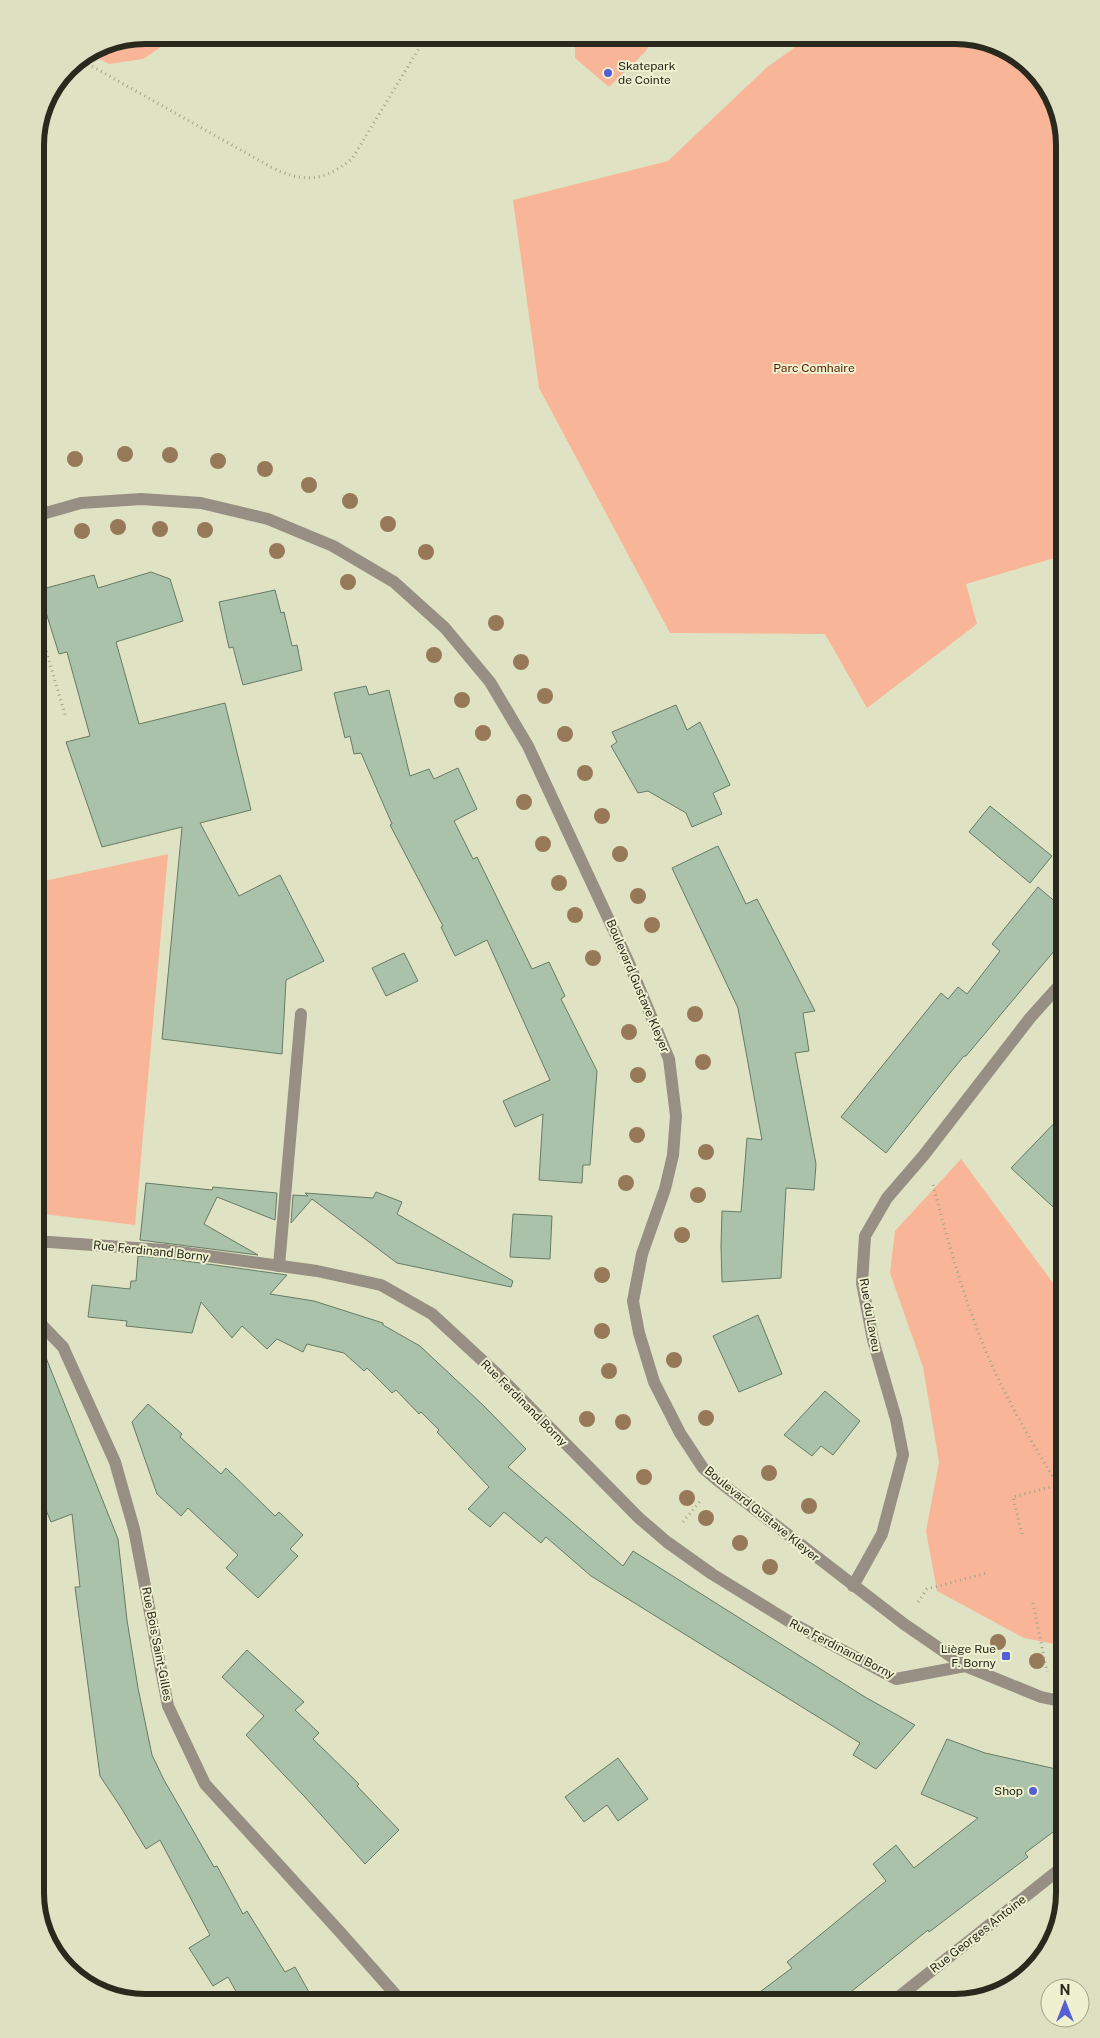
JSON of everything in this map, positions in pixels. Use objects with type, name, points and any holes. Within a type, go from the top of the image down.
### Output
[{"type":"street","name":"Boulevard Gustave Kleyer","points":[[44,513],[81,503],[141,499],[201,503],[268,520],[333,546],[394,582],[445,628],[490,682],[528,746],[628,961],[669,1059],[676,1116],[673,1155],[665,1189],[642,1254],[633,1301],[639,1333],[654,1382],[680,1432],[704,1468],[717,1480],[904,1624],[965,1666],[1041,1697],[1056,1700]]},
{"type":"street","name":"Rue du Laveu","points":[[853,1586],[882,1534],[903,1455],[896,1419],[873,1340],[862,1283],[865,1236],[887,1198],[924,1155],[1030,1018],[1056,989]]},
{"type":"street","points":[[279,1266],[301,1014]]},
{"type":"street","name":"Rue Ferdinand Borny","points":[[44,1242],[165,1250],[317,1271],[381,1285],[432,1314],[497,1374],[639,1518],[667,1542],[712,1574],[790,1622],[896,1679],[965,1666]]},
{"type":"street","name":"Rue Bois Saint-Gilles","points":[[44,1327],[63,1347],[115,1462],[134,1529],[168,1706],[205,1784],[395,1994]]},
{"type":"street","name":"Rue Georges Antoine","points":[[903,1994],[1056,1872]]},
{"type":"path","points":[[86,63],[270,167],[289,176],[310,178],[334,172],[352,159],[422,44]]},
{"type":"path","points":[[44,643],[66,718]]},
{"type":"path","points":[[924,1155],[953,1259],[983,1344],[1018,1418],[1056,1482]]},
{"type":"path","points":[[667,1542],[717,1480]]},
{"type":"path","points":[[1022,1534],[1012,1497],[1056,1486]]},
{"type":"path","points":[[927,1589],[987,1573]]},
{"type":"path","points":[[1033,1603],[1043,1650]]},
{"type":"green space","points":[[166,44],[143,59],[109,64],[95,57],[106,51],[125,46]]},
{"type":"green space","name":"Skatepark de Cointe","points":[[575,44],[651,44],[609,87],[575,58]]},
{"type":"green space","name":"Parc Comhaire","points":[[799,44],[962,44],[975,46],[1000,54],[1027,73],[1043,94],[1049,106],[1054,125],[1056,145],[1056,558],[966,584],[977,624],[867,708],[825,634],[670,633],[539,388],[513,200],[668,161],[766,68]]},
{"type":"green space","points":[[168,854],[135,1225],[44,1214],[44,881]]},
{"type":"green space","points":[[961,1159],[1056,1287],[1056,1644],[1024,1638],[937,1591],[926,1531],[939,1462],[923,1367],[890,1273],[895,1231]]},
{"type":"building","points":[[151,572],[170,579],[183,621],[116,642],[139,724],[225,703],[251,810],[200,823],[239,896],[280,875],[324,961],[286,980],[282,1054],[162,1039],[182,827],[102,847],[66,742],[90,736],[67,652],[59,654],[44,606],[44,589],[94,575],[98,588]]},
{"type":"building","points":[[275,590],[281,613],[284,612],[292,646],[297,645],[302,670],[243,685],[233,647],[229,648],[219,602]]},
{"type":"building","points":[[366,686],[369,695],[389,690],[410,776],[429,769],[434,779],[458,768],[477,809],[454,821],[473,859],[477,857],[532,969],[549,962],[565,996],[561,999],[597,1071],[590,1165],[583,1165],[582,1183],[539,1180],[543,1114],[515,1127],[503,1101],[550,1080],[487,940],[455,956],[441,927],[443,926],[390,825],[392,824],[361,753],[354,754],[350,736],[345,738],[334,693]]},
{"type":"building","points":[[676,705],[687,730],[700,722],[730,785],[713,793],[722,814],[692,827],[686,813],[648,791],[638,793],[611,746],[617,742],[612,732]]},
{"type":"building","points":[[990,806],[1052,856],[1030,883],[969,832]]},
{"type":"building","points":[[718,846],[746,904],[757,899],[815,1011],[803,1013],[809,1051],[795,1053],[816,1164],[814,1190],[786,1188],[781,1278],[722,1282],[722,1211],[741,1212],[747,1138],[762,1140],[738,1008],[672,868]]},
{"type":"building","points":[[1038,887],[1056,902],[1056,949],[966,1056],[964,1056],[886,1153],[841,1117],[941,993],[948,999],[958,987],[967,994],[1000,951],[992,944]]},
{"type":"building","points":[[404,953],[418,981],[386,996],[372,968]]},
{"type":"building","points":[[1056,1121],[1056,1210],[1011,1168]]},
{"type":"building","points":[[146,1183],[212,1190],[213,1187],[277,1193],[275,1220],[217,1197],[204,1224],[258,1255],[140,1240]]},
{"type":"building","points":[[376,1192],[402,1202],[397,1214],[513,1281],[511,1287],[397,1263],[312,1199],[291,1223],[293,1195],[308,1196],[305,1193],[373,1198]]},
{"type":"building","points":[[513,1214],[552,1216],[550,1259],[510,1257]]},
{"type":"building","points":[[138,1256],[287,1275],[270,1294],[314,1301],[383,1323],[383,1325],[420,1346],[484,1406],[526,1449],[508,1467],[623,1566],[633,1551],[865,1697],[915,1725],[876,1769],[853,1755],[860,1743],[591,1576],[546,1537],[541,1543],[504,1512],[490,1527],[468,1509],[489,1487],[437,1432],[439,1430],[421,1412],[419,1414],[396,1390],[392,1393],[367,1368],[364,1371],[344,1353],[307,1344],[303,1352],[277,1339],[267,1349],[242,1326],[232,1338],[201,1302],[192,1333],[126,1326],[127,1321],[88,1317],[92,1285],[130,1289],[131,1281],[136,1281]]},
{"type":"building","points":[[758,1315],[782,1374],[739,1392],[713,1336]]},
{"type":"building","points":[[44,1353],[118,1539],[127,1620],[138,1688],[152,1755],[164,1780],[214,1867],[217,1866],[243,1914],[247,1911],[285,1972],[295,1967],[310,1994],[237,1994],[228,1977],[213,1986],[189,1948],[210,1935],[160,1840],[146,1849],[100,1776],[75,1587],[80,1587],[72,1514],[51,1522],[44,1505]]},
{"type":"building","points":[[825,1391],[860,1421],[833,1455],[821,1446],[812,1456],[784,1435]]},
{"type":"building","points":[[148,1404],[182,1434],[180,1437],[221,1474],[226,1468],[275,1516],[279,1512],[303,1535],[290,1549],[298,1556],[258,1598],[226,1568],[238,1555],[188,1508],[181,1516],[157,1494],[132,1422]]},
{"type":"building","points":[[247,1650],[304,1702],[295,1710],[319,1733],[313,1739],[359,1784],[357,1786],[399,1830],[365,1864],[246,1735],[264,1716],[222,1677]]},
{"type":"building","points":[[947,1739],[985,1753],[1056,1769],[1056,1830],[1025,1853],[1028,1857],[929,1932],[928,1930],[848,1994],[757,1994],[792,1968],[787,1962],[886,1881],[873,1864],[896,1845],[914,1868],[978,1818],[921,1794]]},
{"type":"building","points":[[618,1758],[648,1799],[618,1821],[607,1805],[584,1822],[565,1797]]},
{"type":"place","name":"Skatepark de Cointe","points":[[608,73]]},
{"type":"place","name":"Liège Rue F. Borny","points":[[1006,1656]]},
{"type":"place","name":"Shop","points":[[1033,1791]]}]
